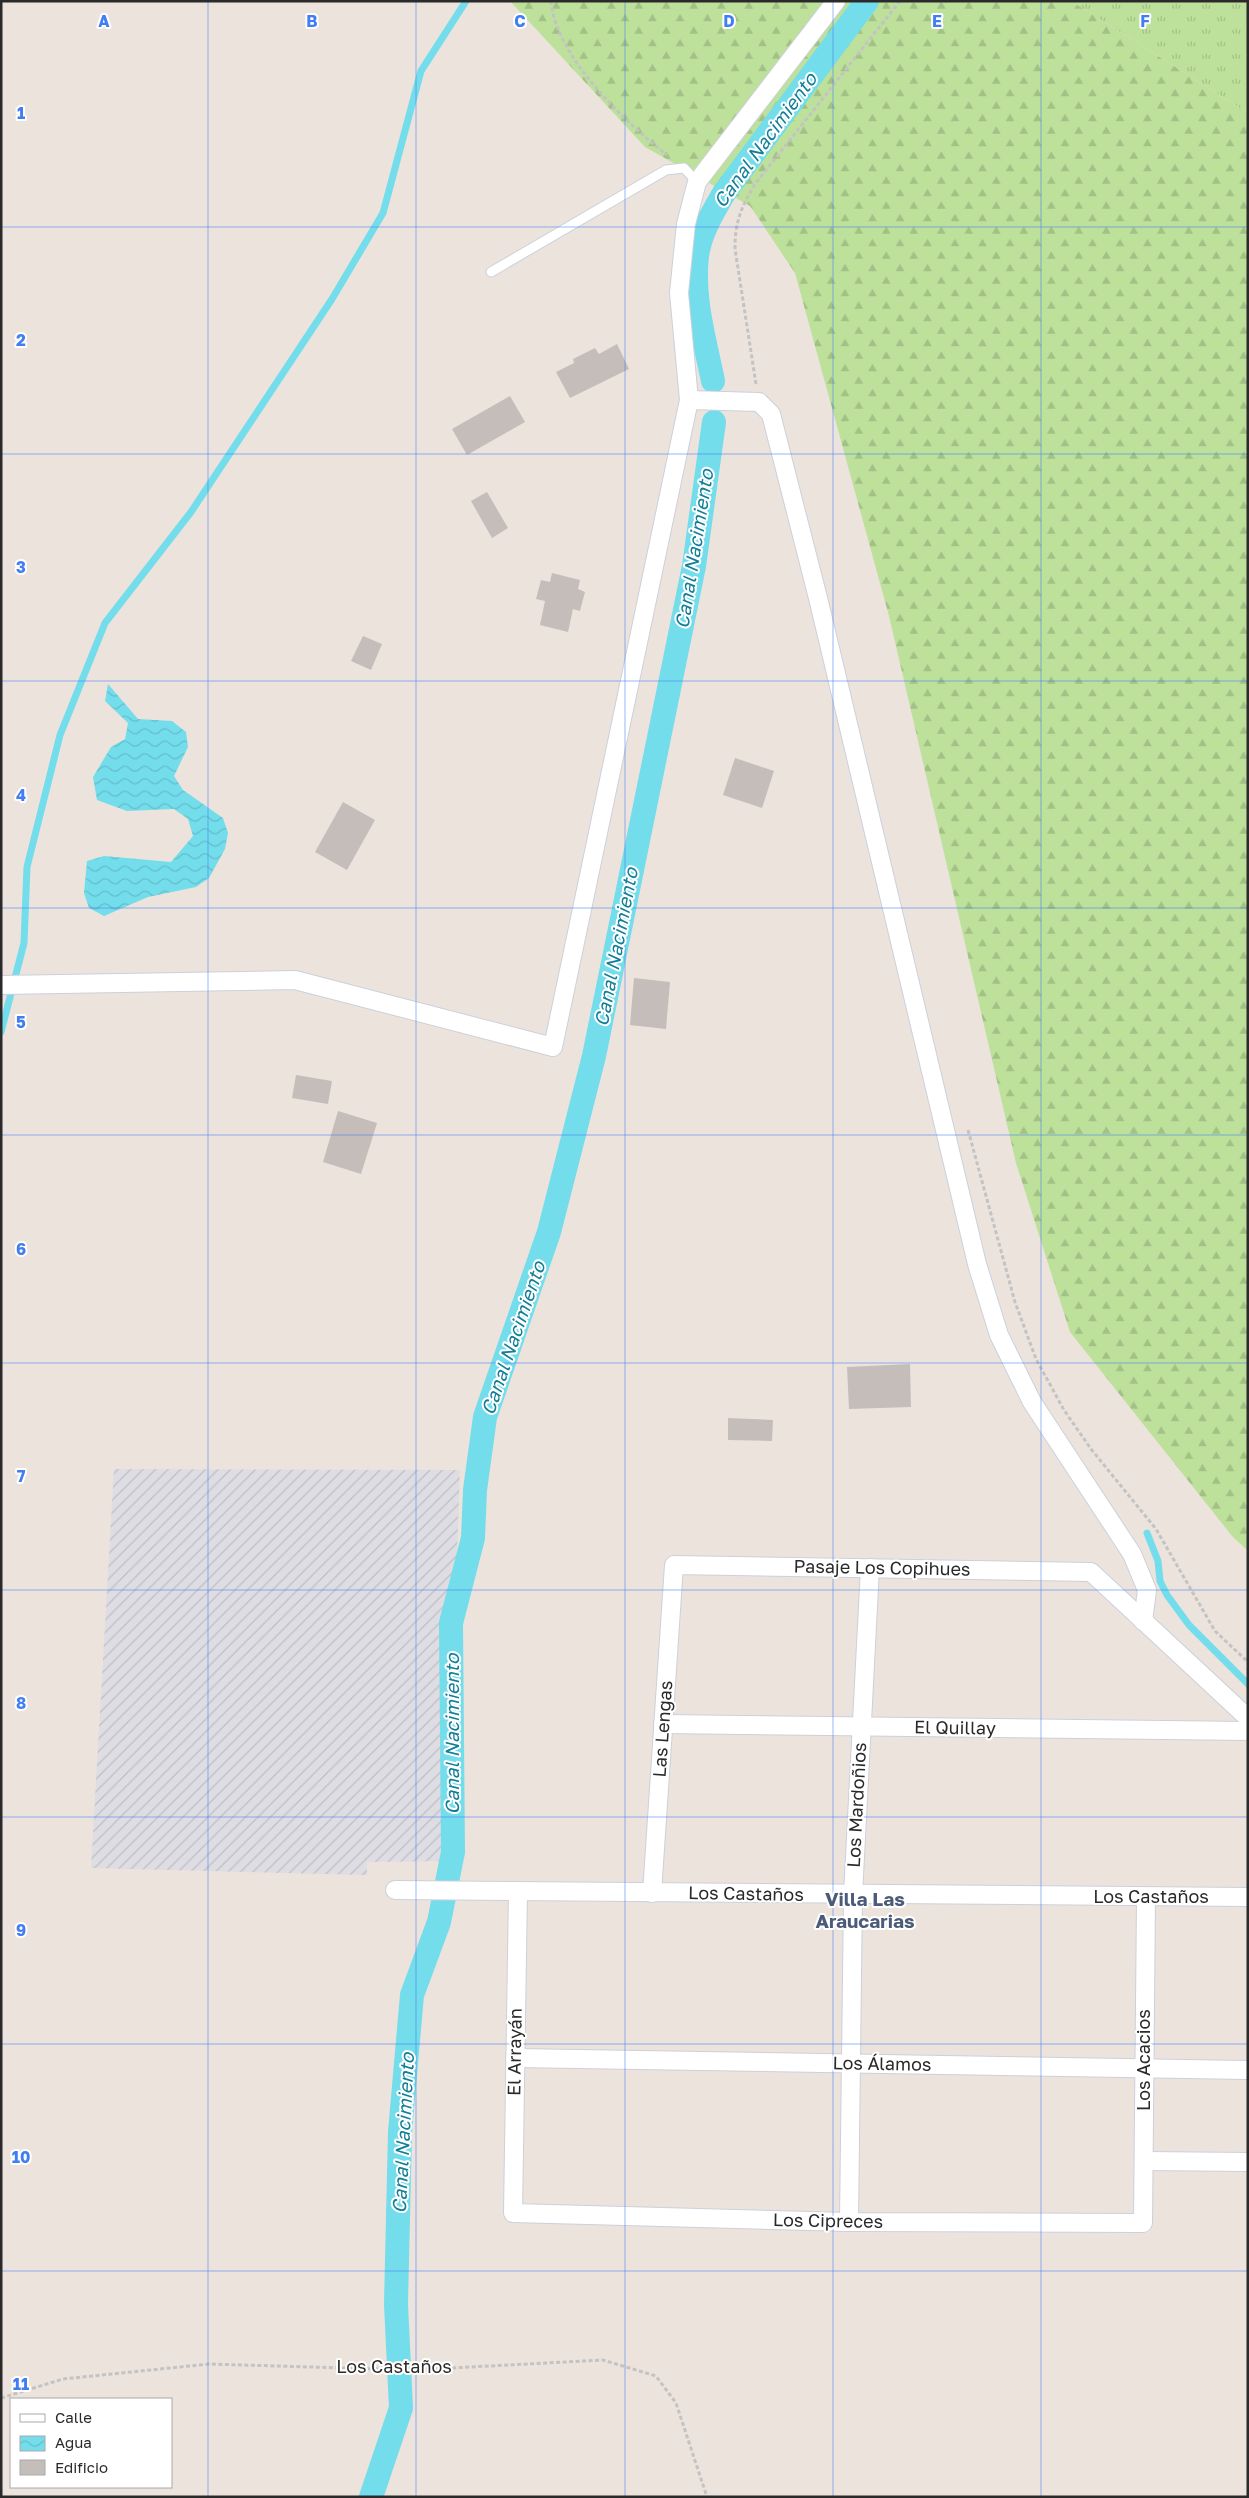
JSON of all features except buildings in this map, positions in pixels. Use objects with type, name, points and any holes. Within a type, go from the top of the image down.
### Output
[{"type":"street","points":[[1,985],[295,980],[553,1047],[688,400],[679,293],[686,224],[697,182],[836,1]]},
{"type":"street","points":[[688,400],[759,402],[771,414],[977,1264],[999,1335],[1032,1402],[1132,1554],[1147,1590],[1144,1621],[1248,1718]]},
{"type":"street","name":"Pasaje Los Copihues","points":[[674,1565],[1091,1572],[1144,1621]]},
{"type":"street","name":"Las Lengas","points":[[652,1892],[674,1565]]},
{"type":"street","name":"Los Mardoñios","points":[[849,2222],[853,1895],[870,1568]]},
{"type":"street","name":"El Quillay","points":[[663,1724],[1248,1731]]},
{"type":"street","name":"Los Castaños","points":[[394,1890],[1248,1898]]},
{"type":"street","name":"El Arrayán","points":[[513,2213],[518,1891]]},
{"type":"street","name":"Los Acacios","points":[[1143,2223],[1146,1898]]},
{"type":"street","name":"Los Álamos","points":[[515,2058],[1248,2070]]},
{"type":"street","points":[[1144,2161],[1248,2162]]},
{"type":"street","name":"Los Cipreces","points":[[513,2213],[849,2222],[1143,2223]]},
{"type":"lane","points":[[491,272],[666,170],[684,168],[697,182]]},
{"type":"path","points":[[550,1],[551,11],[566,44],[586,77],[642,136],[684,168]]},
{"type":"path","points":[[759,402],[735,249],[734,227],[741,209],[756,184],[900,1]]},
{"type":"path","points":[[968,1130],[1015,1302],[1036,1359],[1064,1410],[1091,1449],[1156,1530],[1215,1631],[1248,1662]]},
{"type":"path","name":"Los Castaños","points":[[1,2398],[63,2379],[209,2364],[413,2370],[603,2360],[656,2376],[676,2403],[707,2497]]},
{"type":"shaded area","points":[[114,1469],[460,1470],[446,1861],[367,1862],[367,1875],[91,1868]]},
{"type":"green space","points":[[510,1],[1071,1],[1248,113],[1248,1551],[1232,1536],[1070,1332],[1016,1163],[889,616],[795,273],[750,206],[645,147]]},
{"type":"green space","points":[[1071,1],[1248,1],[1248,113]]},
{"type":"water","points":[[108,684],[138,719],[172,721],[186,732],[188,747],[174,776],[183,790],[223,818],[228,833],[225,849],[209,878],[196,887],[148,897],[104,916],[89,908],[84,893],[87,861],[104,856],[171,862],[193,836],[188,819],[174,809],[127,811],[97,800],[93,777],[111,747],[125,739],[128,723],[105,701]]},
{"type":"waterway","points":[[1,1032],[24,943],[27,867],[60,735],[105,623],[191,512],[332,299],[383,213],[421,71],[466,1]]},
{"type":"waterway","name":"Canal Nacimiento","points":[[713,381],[700,319],[696,288],[697,256],[704,231],[724,193],[867,1]]},
{"type":"waterway","name":"Canal Nacimiento","points":[[371,2497],[401,2408],[396,2304],[400,2132],[412,1995],[439,1922],[453,1852],[451,1623],[473,1538],[475,1490],[485,1417],[549,1232],[594,1056],[694,566],[714,422]]},
{"type":"waterway","points":[[1147,1533],[1158,1561],[1160,1581],[1167,1595],[1189,1625],[1248,1684]]},
{"type":"district","name":"Villa Las Araucarias","points":[[865,1910]]}]
